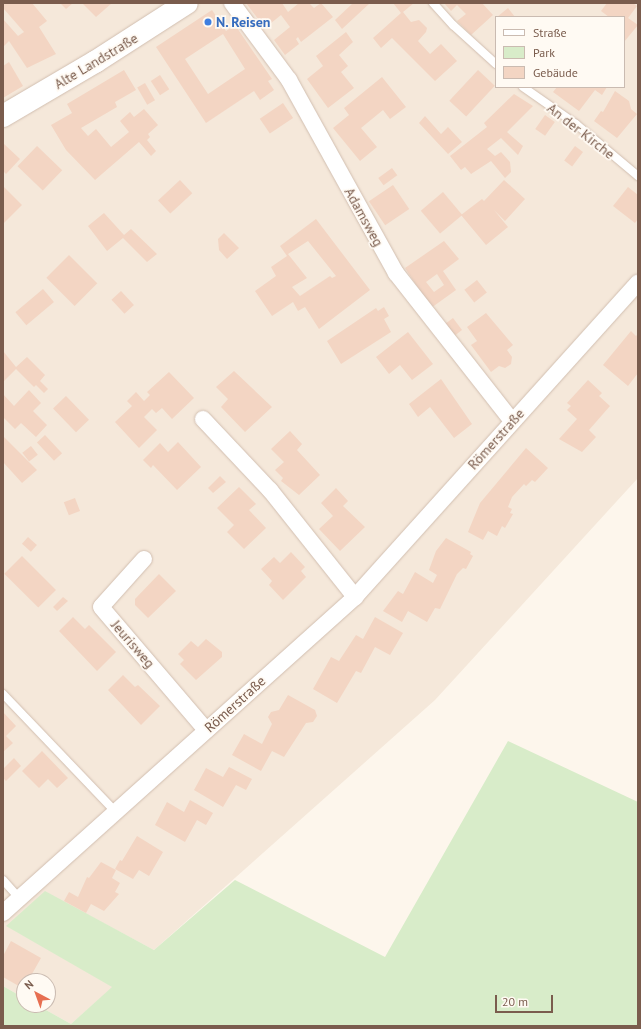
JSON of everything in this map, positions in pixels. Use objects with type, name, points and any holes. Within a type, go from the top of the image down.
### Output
[{"type":"main road","name":"Alte Landstraße","points":[[3,116],[102,58],[187,3]]},
{"type":"street","name":"Adamsweg","points":[[232,3],[289,80],[396,273],[512,421]]},
{"type":"street","name":"Römerstraße","points":[[3,913],[20,899],[115,810],[355,597],[512,421],[638,283]]},
{"type":"street","points":[[203,419],[270,490],[355,597]]},
{"type":"street","name":"Jeurisweg","points":[[144,559],[101,606],[206,730]]},
{"type":"lane","points":[[433,3],[453,25],[495,63]]},
{"type":"lane","name":"An der Kirche","points":[[524,88],[576,124],[638,176]]},
{"type":"lane","points":[[3,694],[115,810]]},
{"type":"lane","points":[[3,880],[20,899]]},
{"type":"shaded area","points":[[3,3],[638,3],[638,478],[435,700],[154,950],[45,892],[7,926],[113,987],[71,1024],[51,1013],[56,1013],[56,973],[16,973],[16,993],[3,986]]},
{"type":"green space","points":[[508,741],[638,802],[638,1026],[3,1026],[3,986],[16,993],[16,1013],[51,1013],[71,1024],[112,987],[6,926],[45,891],[154,950],[235,880],[385,957]]},
{"type":"building","points":[[3,3],[32,3],[47,21],[39,27],[56,54],[27,68],[9,41],[3,47],[3,19],[18,36],[24,32],[3,8]]},
{"type":"building","points":[[60,3],[73,3],[66,9]]},
{"type":"building","points":[[82,3],[112,3],[96,17]]},
{"type":"building","points":[[246,3],[282,3],[288,12],[299,3],[309,3],[314,8],[321,3],[333,17],[301,42],[298,37],[296,39],[299,44],[285,55],[274,40],[290,27],[281,15],[265,28]]},
{"type":"building","points":[[353,3],[370,3],[342,29],[335,20]]},
{"type":"building","points":[[393,3],[414,3],[403,12],[411,22],[419,20],[427,28],[426,32],[418,41],[430,54],[441,44],[457,61],[435,81],[392,38],[381,48],[373,38],[401,13]]},
{"type":"building","points":[[444,3],[482,3],[493,15],[471,35],[457,21],[466,14],[457,5],[451,11]]},
{"type":"building","points":[[607,3],[633,3],[637,6],[628,18],[638,25],[625,41],[625,16],[608,16],[601,11]]},
{"type":"building","points":[[508,8],[514,16],[498,16]]},
{"type":"building","points":[[212,10],[226,31],[235,25],[272,79],[268,81],[274,90],[260,100],[254,91],[206,123],[156,47]],"holes":[[[223,34],[245,69],[208,94],[185,59]]]},
{"type":"building","points":[[346,32],[353,42],[339,55],[348,66],[341,72],[354,88],[328,108],[307,79],[323,66],[316,56]]},
{"type":"building","points":[[9,62],[23,86],[3,98],[3,66]]},
{"type":"building","points":[[124,70],[136,90],[115,102],[117,107],[81,128],[88,136],[96,129],[111,147],[129,132],[120,121],[130,112],[134,117],[144,109],[158,125],[148,134],[150,137],[147,140],[156,151],[151,156],[139,142],[95,180],[66,150],[51,125],[72,113],[67,104]]},
{"type":"building","points":[[478,70],[495,86],[466,116],[449,101]]},
{"type":"building","points":[[160,75],[169,89],[160,95],[151,81]]},
{"type":"building","points":[[382,77],[406,107],[390,119],[383,110],[361,128],[377,147],[360,161],[333,128],[349,115],[344,108]]},
{"type":"building","points":[[145,83],[155,100],[147,105],[137,88]]},
{"type":"building","points":[[556,88],[606,88],[602,95],[595,90],[579,111],[553,92]]},
{"type":"building","points":[[615,91],[629,101],[631,109],[637,114],[617,138],[594,121],[601,111],[603,112]]},
{"type":"building","points":[[514,94],[533,106],[507,132],[523,146],[518,155],[501,138],[487,149],[495,156],[501,152],[510,162],[511,172],[505,178],[491,161],[471,174],[465,167],[461,170],[450,156],[487,127],[484,123]]},
{"type":"building","points":[[283,103],[293,118],[270,134],[260,119]]},
{"type":"building","points":[[545,115],[555,122],[545,136],[535,129]]},
{"type":"building","points":[[425,116],[441,134],[448,127],[462,142],[448,154],[419,123]]},
{"type":"building","points":[[3,143],[20,159],[6,174],[3,171]]},
{"type":"building","points":[[37,146],[62,170],[43,190],[18,166]]},
{"type":"building","points":[[575,146],[583,152],[572,166],[564,160]]},
{"type":"building","points":[[392,168],[397,175],[384,185],[378,178]]},
{"type":"building","points":[[180,180],[192,193],[170,214],[158,200]]},
{"type":"building","points":[[504,180],[525,199],[505,221],[494,210],[508,227],[486,245],[461,215],[482,199],[484,201]]},
{"type":"building","points":[[393,185],[409,209],[385,225],[369,201]]},
{"type":"building","points":[[3,186],[22,205],[3,224]]},
{"type":"building","points":[[628,187],[638,195],[638,219],[635,223],[613,206]]},
{"type":"building","points":[[443,192],[462,215],[440,234],[421,211]]},
{"type":"building","points":[[104,213],[124,235],[131,229],[157,254],[147,262],[123,238],[107,251],[88,226]]},
{"type":"building","points":[[316,219],[370,290],[319,329],[305,307],[298,311],[293,302],[272,316],[255,291],[276,276],[271,267],[287,256],[280,246]],"holes":[[[308,241],[336,276],[332,278],[330,276],[300,296],[292,287],[307,278],[288,254]]]},
{"type":"building","points":[[224,233],[239,248],[227,259],[219,250],[218,239]]},
{"type":"building","points":[[444,241],[459,259],[443,271],[456,290],[431,308],[405,268]],"holes":[[[437,274],[444,285],[434,292],[426,282]]]},
{"type":"building","points":[[69,255],[97,283],[75,306],[46,278]]},
{"type":"building","points":[[477,280],[487,293],[474,302],[464,290]]},
{"type":"building","points":[[43,289],[54,302],[26,325],[15,312]]},
{"type":"building","points":[[121,291],[134,305],[124,314],[111,300]]},
{"type":"building","points":[[384,307],[389,316],[384,319],[391,332],[341,364],[327,341],[376,308],[378,311]]},
{"type":"building","points":[[486,313],[513,345],[507,350],[512,357],[511,364],[505,368],[499,366],[491,372],[471,345],[477,341],[467,327]]},
{"type":"building","points":[[453,318],[462,330],[455,335],[446,323]]},
{"type":"building","points":[[631,331],[636,336],[638,334],[638,373],[628,386],[603,365]]},
{"type":"building","points":[[408,332],[433,364],[412,380],[400,365],[389,374],[376,357]]},
{"type":"building","points":[[3,351],[16,367],[27,357],[45,375],[40,381],[48,389],[44,393],[36,385],[34,387],[16,369],[3,382]]},
{"type":"building","points":[[234,371],[272,407],[245,432],[221,407],[228,399],[216,387]]},
{"type":"building","points":[[169,372],[194,398],[172,419],[162,408],[156,413],[152,409],[144,417],[157,430],[139,448],[115,422],[132,406],[127,401],[136,392],[144,401],[150,395],[147,392]]},
{"type":"building","points":[[441,379],[472,424],[454,438],[430,407],[418,417],[409,404]]},
{"type":"building","points":[[588,380],[602,393],[599,396],[610,406],[589,430],[596,437],[582,452],[559,439],[577,419],[567,410],[571,406],[567,403]]},
{"type":"building","points":[[29,390],[41,403],[33,411],[47,425],[36,437],[21,423],[15,429],[3,417],[3,394],[14,406]]},
{"type":"building","points":[[66,396],[89,420],[76,432],[53,409]]},
{"type":"building","points":[[290,431],[302,444],[297,450],[320,475],[299,495],[281,481],[283,478],[275,470],[284,462],[271,449]]},
{"type":"building","points":[[45,435],[62,453],[54,461],[37,443]]},
{"type":"building","points":[[3,436],[37,470],[22,483],[3,462]]},
{"type":"building","points":[[178,442],[201,467],[177,490],[153,465],[151,468],[143,460],[160,443],[168,452]]},
{"type":"building","points":[[31,446],[38,455],[29,461],[22,453]]},
{"type":"building","points":[[526,448],[548,468],[535,482],[532,480],[526,486],[524,484],[512,497],[508,507],[512,509],[510,513],[513,514],[505,528],[502,526],[497,536],[488,531],[483,540],[468,532],[480,503]]},
{"type":"building","points":[[220,476],[226,482],[213,493],[208,488]]},
{"type":"building","points":[[239,487],[256,504],[249,510],[266,528],[244,549],[227,532],[234,525],[217,508]]},
{"type":"building","points":[[336,488],[348,501],[343,506],[365,527],[340,551],[319,529],[333,516],[321,503]]},
{"type":"building","points":[[75,498],[80,511],[69,515],[64,502]]},
{"type":"building","points":[[28,537],[37,545],[31,552],[22,544]]},
{"type":"building","points":[[446,538],[471,552],[470,554],[473,556],[466,569],[463,568],[457,574],[440,609],[435,608],[427,622],[408,611],[402,622],[383,611],[398,591],[403,594],[415,572],[433,583],[437,575],[429,570],[436,551]]},
{"type":"building","points":[[291,552],[305,567],[301,571],[306,577],[283,600],[269,585],[272,581],[261,569],[274,557],[280,563]]},
{"type":"building","points":[[22,556],[56,590],[38,608],[4,574]]},
{"type":"building","points":[[159,574],[176,591],[148,618],[135,605],[135,599]]},
{"type":"building","points":[[63,597],[68,601],[57,611],[53,607]]},
{"type":"building","points":[[73,617],[85,629],[89,625],[116,652],[97,671],[59,631]]},
{"type":"building","points":[[375,617],[403,633],[390,655],[375,647],[361,673],[356,671],[337,703],[313,689],[331,657],[339,661],[356,635],[363,639]]},
{"type":"building","points":[[206,639],[222,652],[222,657],[196,680],[180,664],[184,660],[178,654],[191,641],[198,647]]},
{"type":"building","points":[[123,675],[135,687],[138,685],[160,706],[141,725],[108,690]]},
{"type":"building","points":[[288,695],[315,710],[317,716],[313,722],[306,723],[284,757],[272,751],[261,771],[232,755],[244,734],[262,744],[272,724],[268,717],[271,712],[279,710]]},
{"type":"building","points":[[3,712],[16,726],[6,736],[13,743],[3,752]]},
{"type":"building","points":[[42,751],[68,778],[57,788],[48,779],[39,788],[22,771]]},
{"type":"building","points":[[14,758],[21,766],[6,781],[3,778],[3,769]]},
{"type":"building","points":[[229,767],[252,779],[246,790],[236,785],[223,807],[194,790],[206,768],[223,777]]},
{"type":"building","points":[[190,800],[213,813],[206,825],[197,820],[185,842],[155,825],[167,802],[184,812]]},
{"type":"building","points":[[137,836],[163,852],[149,876],[139,870],[133,879],[115,869],[120,860],[122,861]]},
{"type":"building","points":[[101,862],[116,870],[112,878],[120,883],[115,892],[119,894],[104,911],[91,904],[86,913],[64,901],[69,892],[78,897],[87,877],[89,878]]},
{"type":"building","points":[[11,941],[41,958],[33,973],[16,973],[16,984],[3,977],[3,956]]},
{"type":"place","name":"N. Reisen","points":[[208,22]]}]
